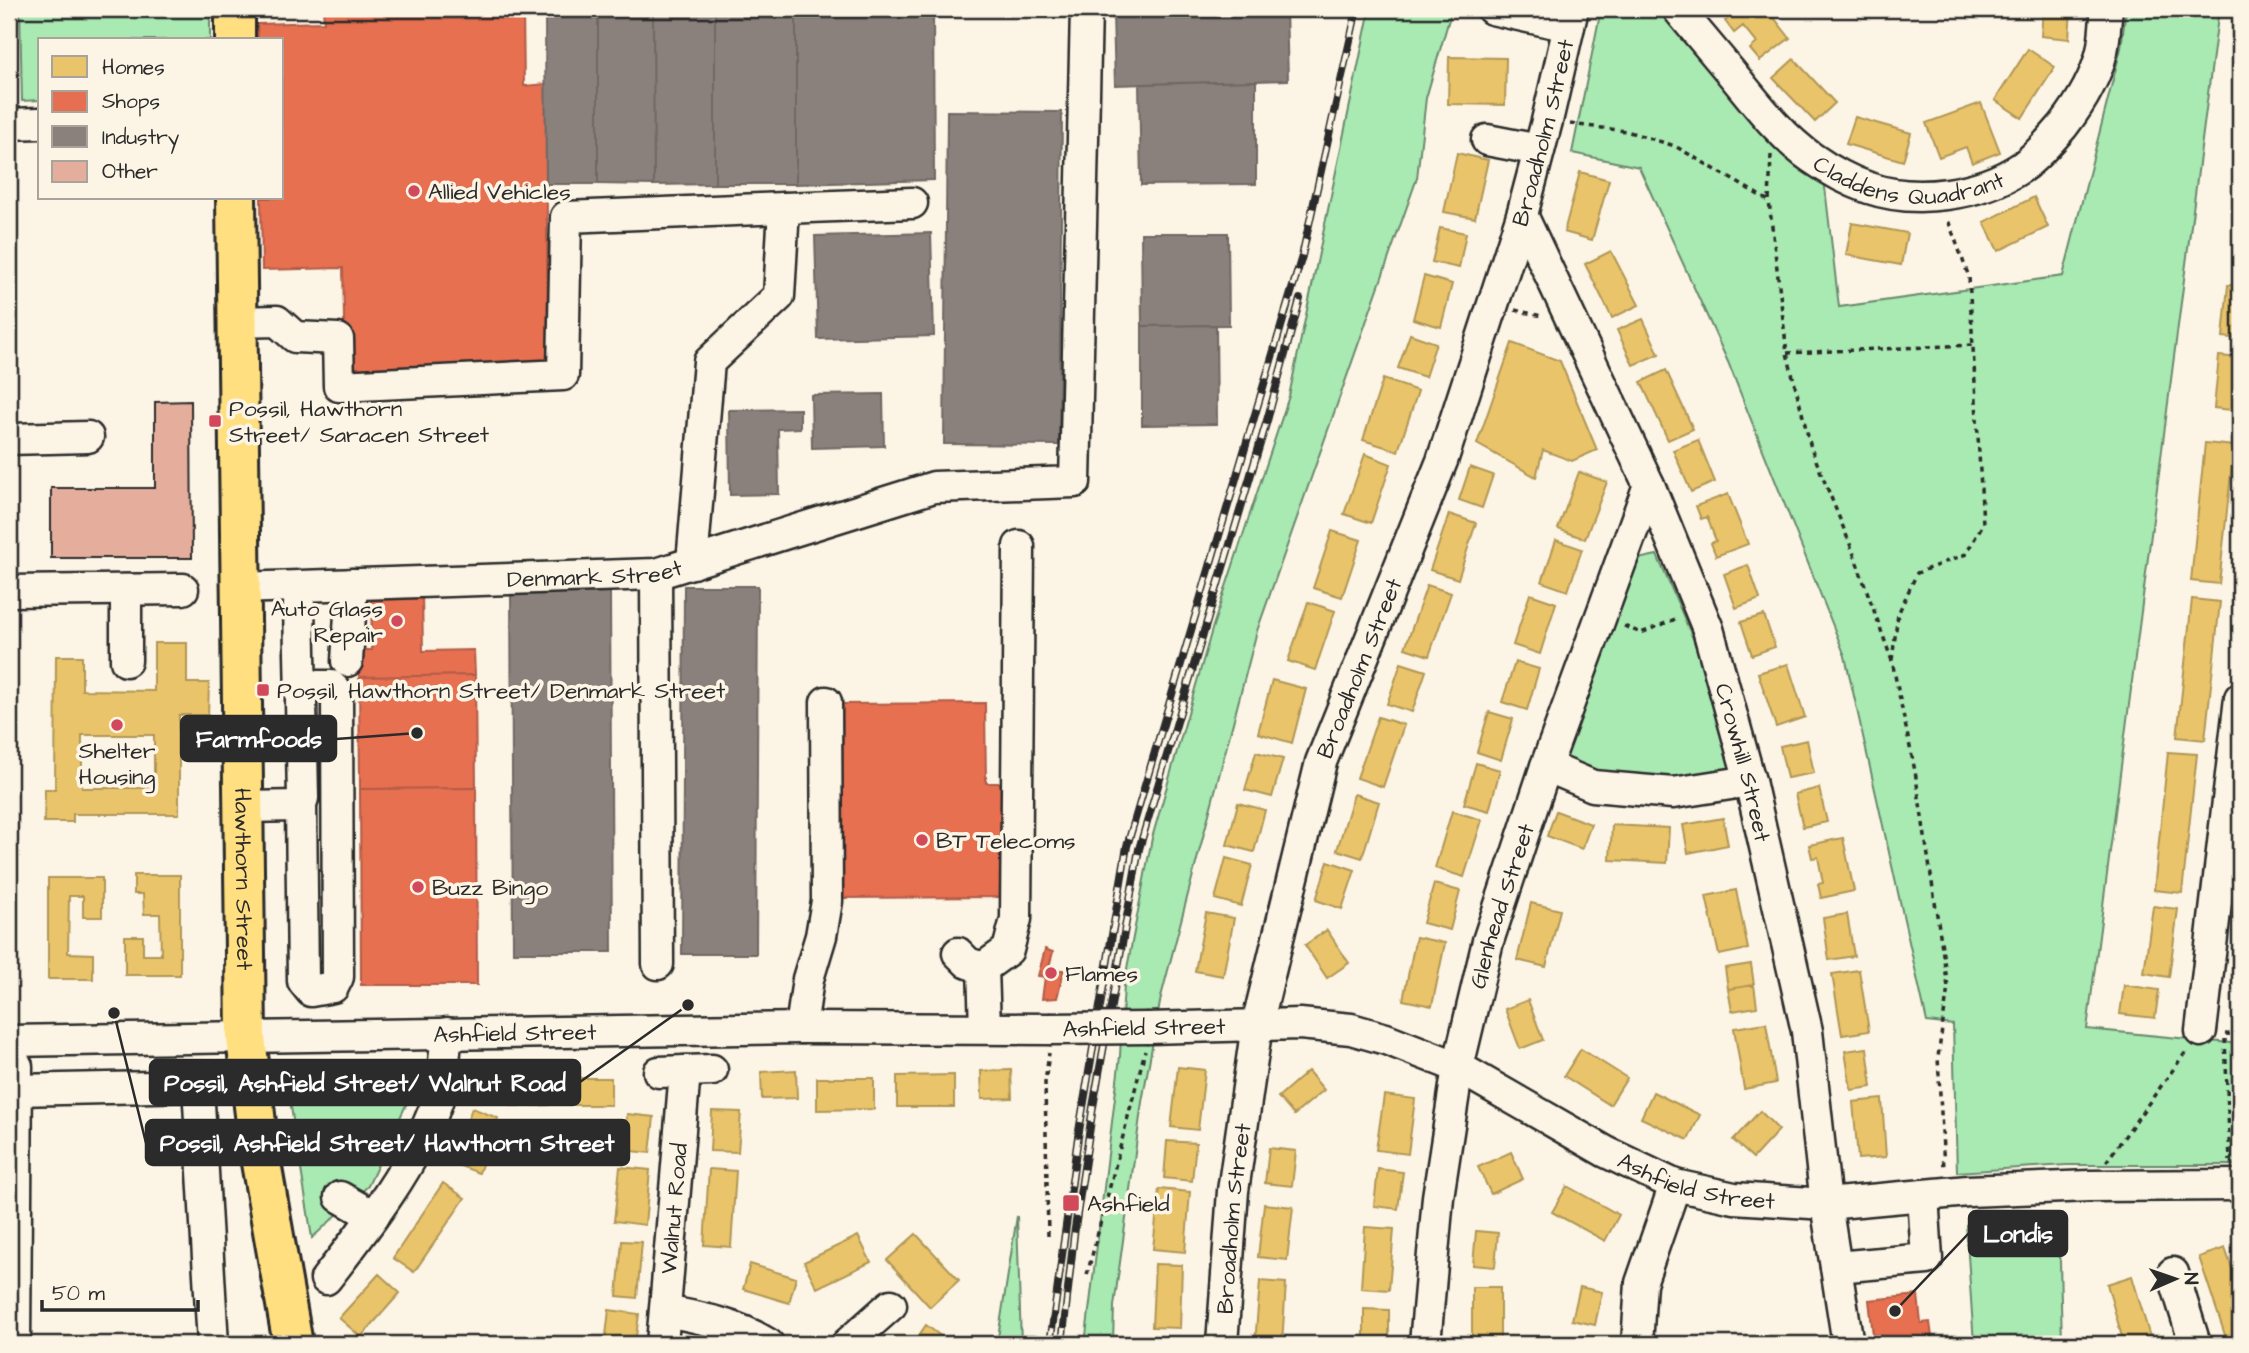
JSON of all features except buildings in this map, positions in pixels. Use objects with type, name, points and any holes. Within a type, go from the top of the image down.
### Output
[{"type":"main road","points":[[235,9],[235,38]]},
{"type":"main road","name":"Hawthorn Street","points":[[236,200],[246,1038],[260,1157],[293,1344]]},
{"type":"street","name":"Denmark Street","points":[[241,588],[656,574],[934,487],[1075,482],[1086,9]]},
{"type":"street","points":[[1492,9],[1571,18]]},
{"type":"street","name":"Claddens Quadrant","points":[[1678,9],[1772,122],[1811,157],[1839,175],[1870,189],[1903,195],[1939,195],[1996,180],[2022,166],[2052,140],[2072,115],[2089,86],[2102,51],[2107,9]]},
{"type":"street","name":"Broadholm Street","points":[[1222,1344],[1233,1191],[1257,1025],[1321,762],[1442,461],[1522,215],[1571,18]]},
{"type":"street","points":[[9,124],[38,123]]},
{"type":"street","points":[[1487,140],[1539,150]]},
{"type":"street","points":[[238,322],[277,321],[295,337],[338,338],[338,386],[563,375],[566,216],[912,203]]},
{"type":"street","points":[[692,563],[709,362],[779,296],[784,208]]},
{"type":"street","name":"Crowhill Street","points":[[1522,215],[1649,485],[1708,629],[1750,781],[1807,1031],[1826,1204],[1848,1344]]},
{"type":"street","points":[[9,439],[88,437]]},
{"type":"street","name":"Glenhead Street","points":[[1425,1344],[1438,1197],[1458,1068],[1488,941],[1546,766],[1649,485]]},
{"type":"street","points":[[985,1028],[971,960],[1009,950],[1016,919],[1019,546]]},
{"type":"street","points":[[656,574],[658,964]]},
{"type":"street","points":[[347,661],[352,584]]},
{"type":"street","points":[[9,591],[183,589]]},
{"type":"street","points":[[126,590],[126,661]]},
{"type":"street","points":[[299,604],[303,981],[311,991],[336,984],[338,977],[337,692],[331,686],[301,687]]},
{"type":"street","points":[[2213,1032],[2240,698]]},
{"type":"street","points":[[801,1028],[808,979],[821,936],[827,901],[827,702]]},
{"type":"street","points":[[1546,766],[1593,786],[1673,793],[1750,781]]},
{"type":"street","points":[[244,807],[301,804]]},
{"type":"street","name":"Ashfield Street","points":[[9,1041],[801,1028],[1049,1029],[1300,1024],[1351,1029],[1458,1068],[1606,1152],[1675,1185],[1734,1198],[1826,1204],[1946,1193],[2078,1186],[2235,1184]]},
{"type":"street","points":[[326,1279],[373,1216],[413,1153],[438,1101],[447,1033]]},
{"type":"street","points":[[9,1054],[17,1066],[15,1344]]},
{"type":"street","name":"Walnut Road","points":[[662,1344],[685,1071]]},
{"type":"street","points":[[16,1090],[198,1086],[213,1344]]},
{"type":"street","points":[[1637,1344],[1641,1283],[1675,1185]]},
{"type":"street","points":[[1836,1267],[1927,1259],[1946,1193]]},
{"type":"street","points":[[340,1197],[373,1216]]},
{"type":"street","points":[[2173,1273],[2195,1344]]},
{"type":"street","points":[[847,1344],[891,1305]]},
{"type":"street","points":[[665,1311],[726,1324],[752,1334],[768,1344]]},
{"type":"path","points":[[1547,121],[1626,131],[1675,146],[1769,201]]},
{"type":"path","points":[[1772,122],[1769,201],[1787,354],[1811,447],[1852,549],[1892,661],[1915,771],[1948,987],[1938,1057],[1941,1147],[1946,1193]]},
{"type":"path","points":[[1892,661],[1898,614],[1917,573],[1965,554],[1983,524],[1969,277],[1939,195]]},
{"type":"path","points":[[1493,304],[1574,324]]},
{"type":"path","points":[[1787,354],[1972,345]]},
{"type":"path","points":[[1601,618],[1641,633],[1700,609]]},
{"type":"path","points":[[1087,1275],[1134,1099],[1148,1028]]},
{"type":"path","points":[[1048,1236],[1045,1083],[1049,1029]]},
{"type":"path","points":[[2213,1032],[2240,1035]]},
{"type":"path","points":[[2213,1032],[2235,1184]]},
{"type":"path","points":[[2078,1186],[2213,1032]]},
{"type":"green space","points":[[20,9],[210,9],[210,38],[38,38],[38,100],[22,101]]},
{"type":"green space","points":[[1370,9],[1452,9],[1426,98],[1417,178],[1257,631],[1161,997],[1142,1102],[1114,1306],[1113,1344],[1085,1344],[1120,1056],[1124,984],[1152,838],[1213,626],[1289,396]]},
{"type":"green space","points":[[1601,9],[1671,9],[1824,179],[1839,307],[2063,276],[2121,48],[2126,9],[2219,9],[2087,1029],[2240,1044],[2240,1165],[2066,1165],[1957,1172],[1953,1025],[1927,1022],[1845,656],[1728,362],[1639,167],[1572,153]]},
{"type":"green space","points":[[1657,555],[1692,636],[1725,729],[1732,776],[1677,788],[1560,766],[1633,560]]},
{"type":"green space","points":[[421,1073],[368,1186],[312,1238],[286,1076]]},
{"type":"green space","points":[[1017,1216],[1021,1344],[997,1344]]},
{"type":"green space","points":[[2059,1219],[2062,1344],[1974,1344],[1966,1225]]},
{"type":"railway","points":[[1050,1344],[1078,1137],[1127,846],[1302,256],[1357,9]]},
{"type":"railway","points":[[1062,1344],[1074,1235],[1093,1107],[1139,849],[1268,417],[1300,299]]},
{"type":"place","name":"Allied Vehicles","points":[[414,191]]},
{"type":"place","name":"Possil, Hawthorn Street/ Saracen Street","points":[[215,421]]},
{"type":"place","name":"Auto Glass Repair","points":[[397,621]]},
{"type":"place","name":"Possil, Hawthorn Street/ Denmark Street","points":[[263,690]]},
{"type":"place","name":"Shelter Housing","points":[[117,725]]},
{"type":"place","name":"Farmfoods","points":[[417,733]]},
{"type":"place","name":"BT Telecoms","points":[[922,840]]},
{"type":"place","name":"Buzz Bingo","points":[[418,887]]},
{"type":"place","name":"Flames","points":[[1051,973]]},
{"type":"place","name":"Possil, Ashfield Street/ Walnut Road","points":[[688,1005]]},
{"type":"place","name":"Possil, Ashfield Street/ Hawthorn Street","points":[[114,1013]]},
{"type":"place","name":"Ashfield","points":[[1071,1203]]},
{"type":"place","name":"Londis","points":[[1895,1311]]}]
